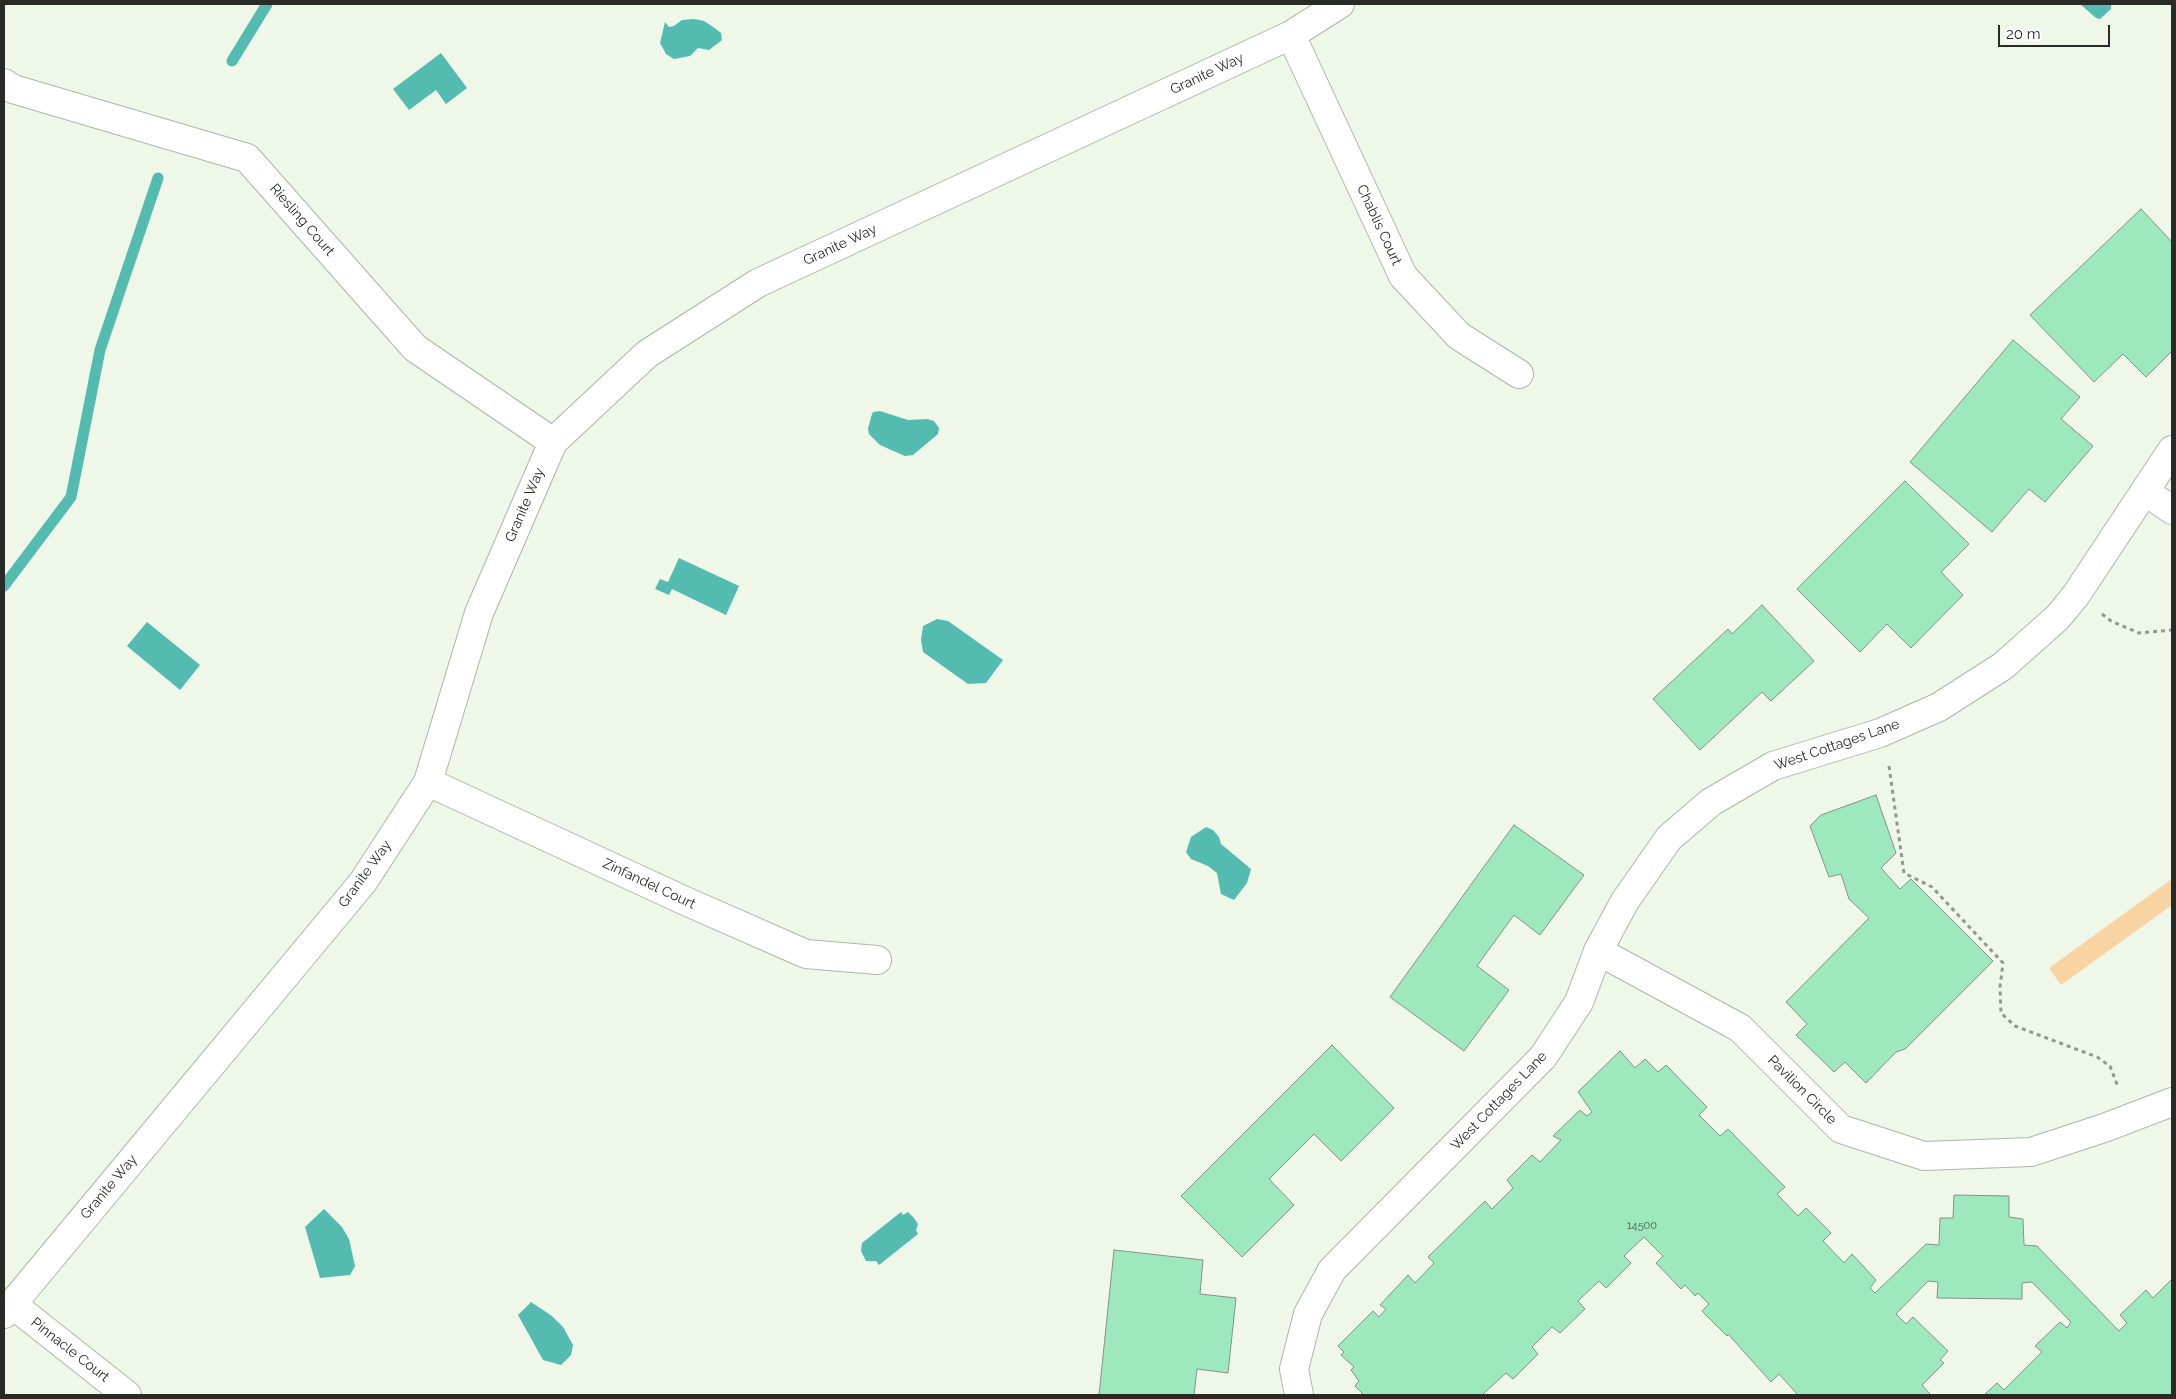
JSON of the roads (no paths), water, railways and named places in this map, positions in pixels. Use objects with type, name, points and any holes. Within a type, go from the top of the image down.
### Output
[{"type":"street","name":"Granite Way","points":[[8,1309],[363,882],[428,782],[479,613],[552,442],[647,354],[758,283],[1291,35],[1340,4]]},
{"type":"street","name":"Chablis Court","points":[[1291,35],[1404,276],[1459,336],[1519,374]]},
{"type":"street","name":"Riesling Court","points":[[4,83],[13,89],[248,158],[415,348],[552,442]]},
{"type":"street","name":"West Cottages Lane","points":[[1299,1395],[1294,1369],[1308,1314],[1332,1270],[1543,1057],[1579,1002],[1598,951],[1626,901],[1669,838],[1711,802],[1773,766],[1880,733],[1939,707],[2003,666],[2058,617],[2076,595],[2146,492],[2172,450]]},
{"type":"street","points":[[2146,492],[2172,510]]},
{"type":"street","name":"Zinfandel Court","points":[[428,782],[683,900],[806,954],[877,960]]},
{"type":"street","name":"Pavilion Circle","points":[[1598,951],[1740,1028],[1840,1129],[1924,1156],[2031,1152],[2172,1102]]},
{"type":"street","name":"Pinnacle Court","points":[[8,1309],[127,1395]]},
{"type":"water","points":[[2080,4],[2111,4],[2111,9],[2100,19],[2096,18]]},
{"type":"water","points":[[694,19],[704,21],[716,29],[721,33],[722,40],[709,50],[698,48],[690,56],[674,59],[666,54],[660,43],[665,22],[669,27],[682,20]]},
{"type":"water","points":[[441,53],[467,88],[446,104],[436,90],[409,110],[393,89]]},
{"type":"water","points":[[880,411],[908,420],[927,419],[934,421],[939,428],[938,434],[913,455],[905,456],[880,445],[869,434],[868,429],[873,412]]},
{"type":"water","points":[[679,558],[739,586],[726,615],[672,589],[669,595],[655,589],[660,579],[668,582]]},
{"type":"water","points":[[937,619],[948,621],[1003,660],[986,683],[968,684],[923,652],[921,640],[923,626]]},
{"type":"water","points":[[147,622],[200,665],[180,690],[127,646]]},
{"type":"water","points":[[1206,827],[1213,830],[1219,837],[1221,844],[1251,869],[1247,883],[1234,900],[1221,894],[1217,873],[1208,866],[1191,859],[1186,852],[1191,837]]},
{"type":"water","points":[[324,1209],[342,1227],[349,1239],[355,1266],[350,1275],[320,1278],[305,1227]]},
{"type":"water","points":[[901,1212],[903,1215],[908,1212],[914,1218],[918,1224],[916,1230],[918,1234],[879,1265],[876,1261],[866,1261],[861,1251],[862,1243]]},
{"type":"water","points":[[531,1302],[552,1316],[563,1327],[573,1345],[571,1355],[561,1365],[543,1360],[518,1315]]},
{"type":"waterway","points":[[232,61],[267,4]]},
{"type":"waterway","points":[[4,586],[71,497],[100,350],[158,178]]}]
